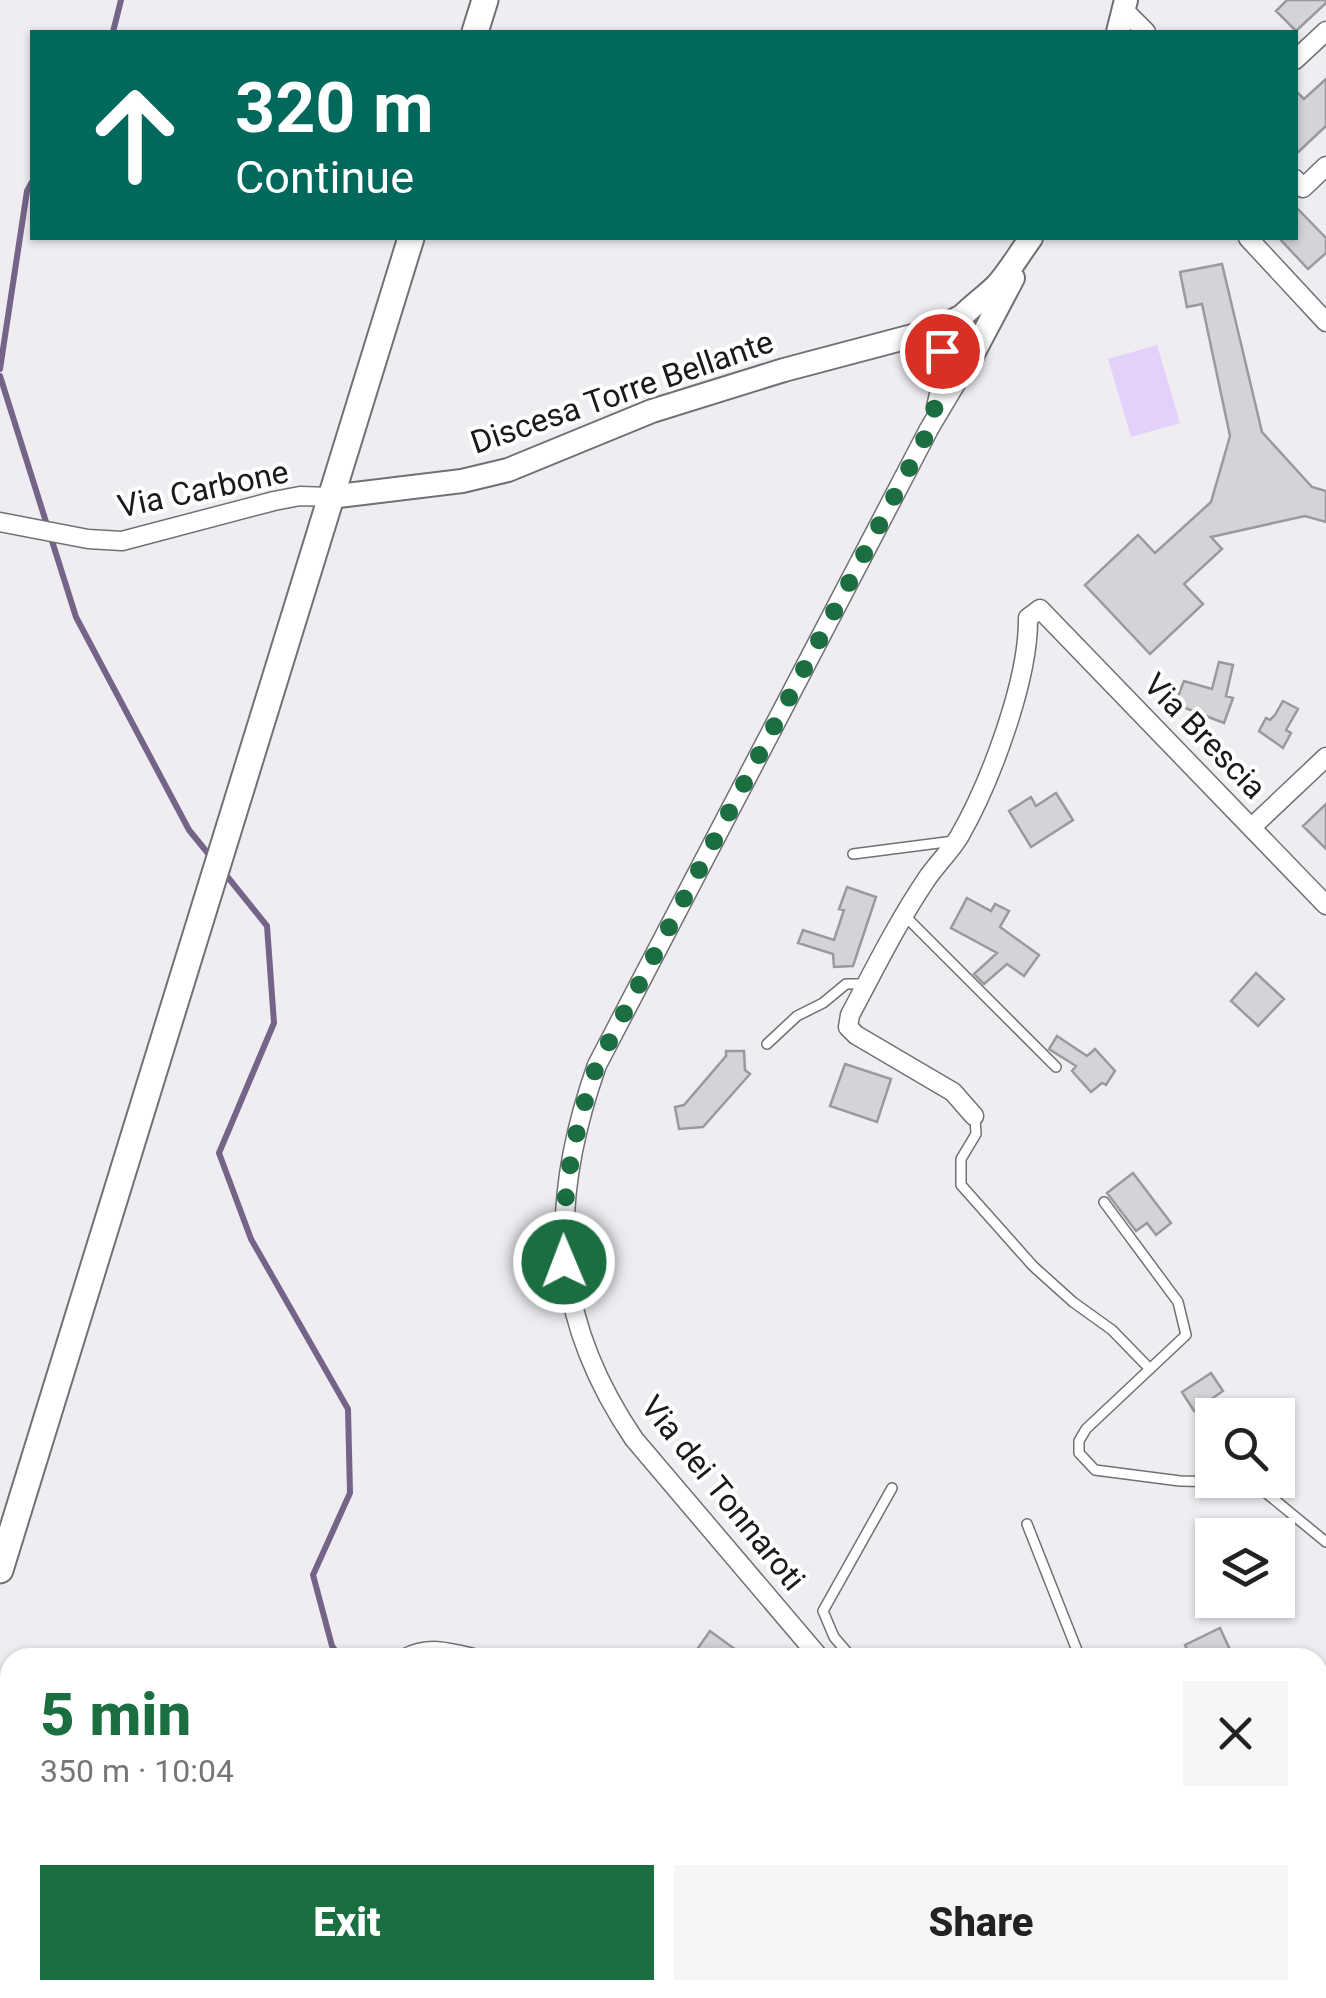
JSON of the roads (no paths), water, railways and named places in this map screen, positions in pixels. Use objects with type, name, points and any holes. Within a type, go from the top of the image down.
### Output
[{"type":"main road","points":[[476,30],[485,0]]},
{"type":"main road","points":[[0,1570],[410,240]]},
{"type":"street","points":[[1122,14],[1143,30]]},
{"type":"street","points":[[1298,57],[1326,31]]},
{"type":"street","points":[[1298,182],[1303,188],[1326,166]]},
{"type":"street","points":[[929,430],[949,336],[998,283],[1030,240]]},
{"type":"street","points":[[929,430],[1031,240]]},
{"type":"street","points":[[1250,240],[1322,311]]},
{"type":"street","points":[[949,336],[972,336],[974,352]]},
{"type":"street","name":"Discesa Torre Bellante","points":[[330,497],[462,481],[508,470],[717,389],[874,348],[949,336]]},
{"type":"street","name":"Via dei Tonnaroti","points":[[811,1648],[634,1440],[603,1389],[577,1324],[564,1262],[564,1207],[573,1145],[597,1065],[929,430]]},
{"type":"street","name":"Via Carbone","points":[[0,522],[88,539],[122,541],[274,501],[300,496],[330,497]]},
{"type":"street","name":"Via Brescia","points":[[956,841],[980,798],[1019,685],[1028,646],[1028,618],[1040,609],[1326,904]]},
{"type":"street","points":[[1252,827],[1326,756]]},
{"type":"street","points":[[956,841],[926,879],[850,1014],[848,1027],[954,1092],[974,1116]]},
{"type":"lane","points":[[853,854],[956,841]]},
{"type":"lane","points":[[905,916],[1056,1067]]},
{"type":"lane","points":[[767,1044],[797,1016],[823,1003],[846,984],[866,984]]},
{"type":"lane","points":[[974,1116],[976,1134],[961,1160],[961,1185],[1033,1266],[1112,1330],[1150,1369]]},
{"type":"lane","points":[[1104,1202],[1178,1302],[1186,1336],[1086,1429],[1079,1441],[1079,1453],[1095,1470],[1180,1481],[1224,1482],[1265,1492],[1326,1542]]},
{"type":"lane","points":[[843,1648],[823,1612],[892,1488]]},
{"type":"lane","points":[[1027,1524],[1076,1648]]},
{"type":"waterway","points":[[114,30],[121,0]]},
{"type":"waterway","points":[[0,369],[30,186]]},
{"type":"waterway","points":[[0,376],[76,617],[189,830],[211,857]]},
{"type":"waterway","points":[[222,870],[267,926],[274,1023],[219,1153],[251,1239],[348,1409],[350,1493],[313,1575],[334,1648]]}]
